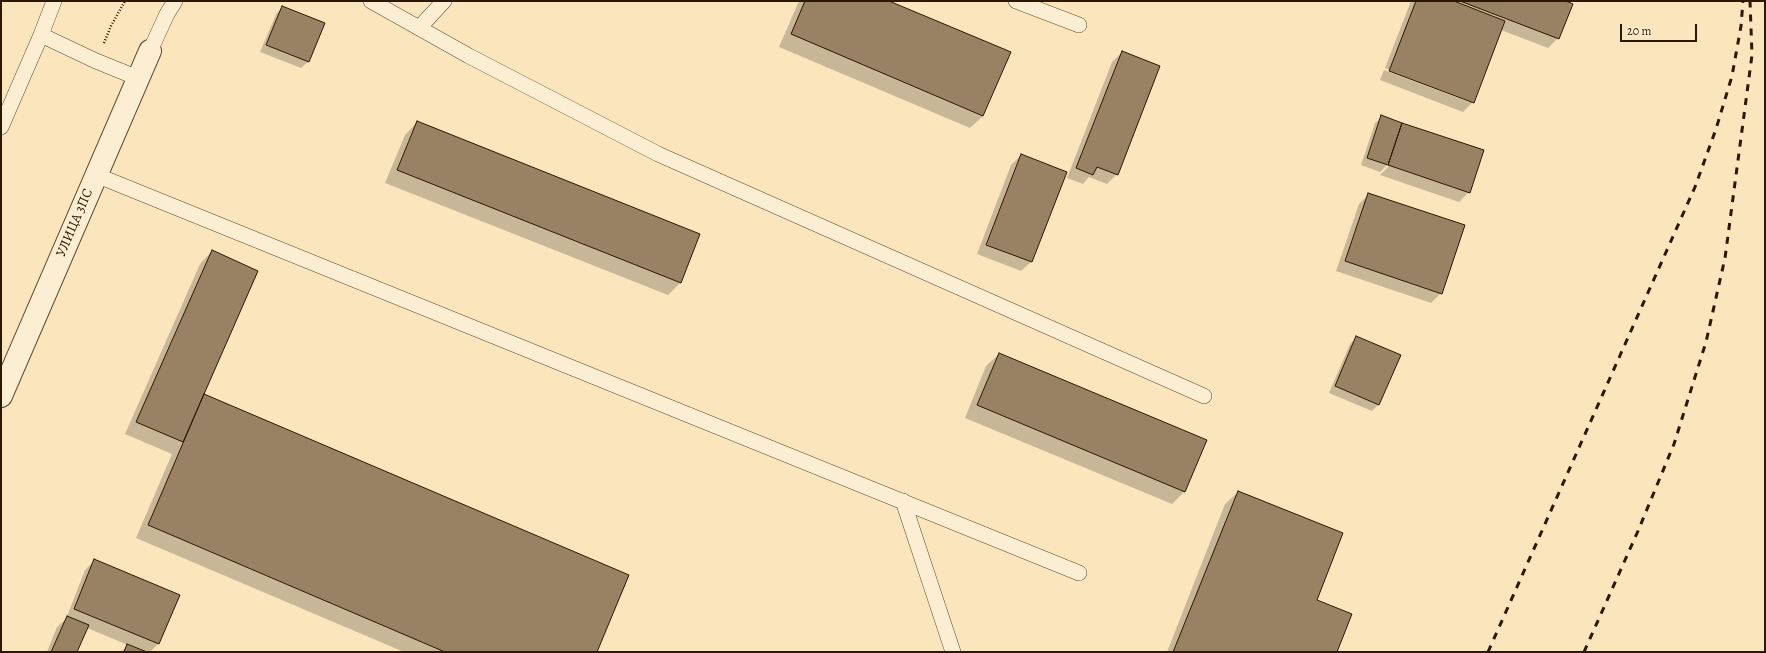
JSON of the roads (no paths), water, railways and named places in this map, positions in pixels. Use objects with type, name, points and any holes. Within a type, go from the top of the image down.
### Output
[{"type":"street","name":"УЛИЦА 3ПС","points":[[1,396],[150,51]]},
{"type":"lane","points":[[1,127],[54,1]]},
{"type":"lane","points":[[150,51],[167,14],[175,1]]},
{"type":"lane","points":[[371,1],[469,56],[658,154],[1204,396]]},
{"type":"lane","points":[[419,28],[444,1]]},
{"type":"lane","points":[[1016,1],[1079,25]]},
{"type":"lane","points":[[41,35],[96,62],[138,78]]},
{"type":"lane","points":[[96,176],[1079,573]]},
{"type":"lane","points":[[903,502],[953,652]]},
{"type":"railway","points":[[1488,652],[1695,187],[1716,129],[1732,76],[1741,26],[1743,1]]},
{"type":"railway","points":[[1584,652],[1638,531],[1674,444],[1706,342],[1725,258],[1752,55],[1750,1]]}]
